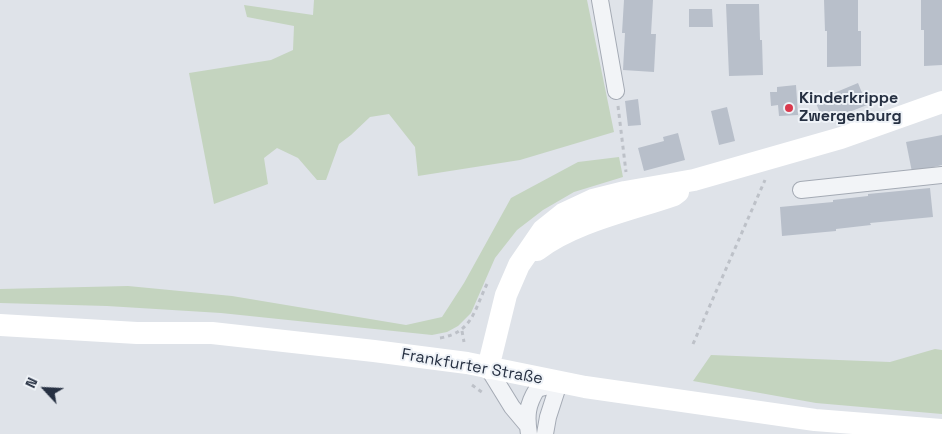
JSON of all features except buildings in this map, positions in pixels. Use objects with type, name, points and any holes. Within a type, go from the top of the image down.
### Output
[{"type":"main road","points":[[488,368],[506,295],[519,264],[543,230],[563,214],[593,200],[625,192],[694,180],[841,138],[942,102]]},
{"type":"main road","name":"Frankfurter Straße","points":[[0,324],[137,333],[212,333],[374,351],[467,363],[560,382],[815,420],[942,430]]},
{"type":"street","points":[[600,0],[616,91]]},
{"type":"street","points":[[801,190],[942,175]]},
{"type":"street","points":[[488,368],[528,430]]},
{"type":"street","points":[[528,430],[527,411],[537,389],[560,382]]},
{"type":"street","points":[[545,434],[548,417],[560,382]]},
{"type":"path","points":[[616,91],[627,180]]},
{"type":"path","points":[[693,344],[763,187],[772,157]]},
{"type":"path","points":[[433,338],[442,338],[462,331],[474,314],[490,276]]},
{"type":"green space","points":[[314,0],[587,0],[614,132],[520,160],[418,176],[415,147],[389,114],[370,117],[339,144],[326,180],[317,180],[298,158],[277,148],[264,158],[268,184],[214,204],[189,73],[271,60],[293,50],[294,26],[247,17],[244,5],[313,15]]},
{"type":"green space","points":[[619,157],[623,177],[574,192],[543,210],[517,230],[495,258],[471,313],[458,326],[447,332],[432,335],[221,313],[107,306],[0,303],[0,289],[128,286],[232,296],[406,325],[442,317],[464,283],[511,198],[578,162]]},
{"type":"green space","points":[[935,349],[942,350],[942,414],[816,403],[693,381],[711,355],[890,362]]},
{"type":"place","name":"Kinderkrippe Zwergenburg","points":[[789,108]]}]
